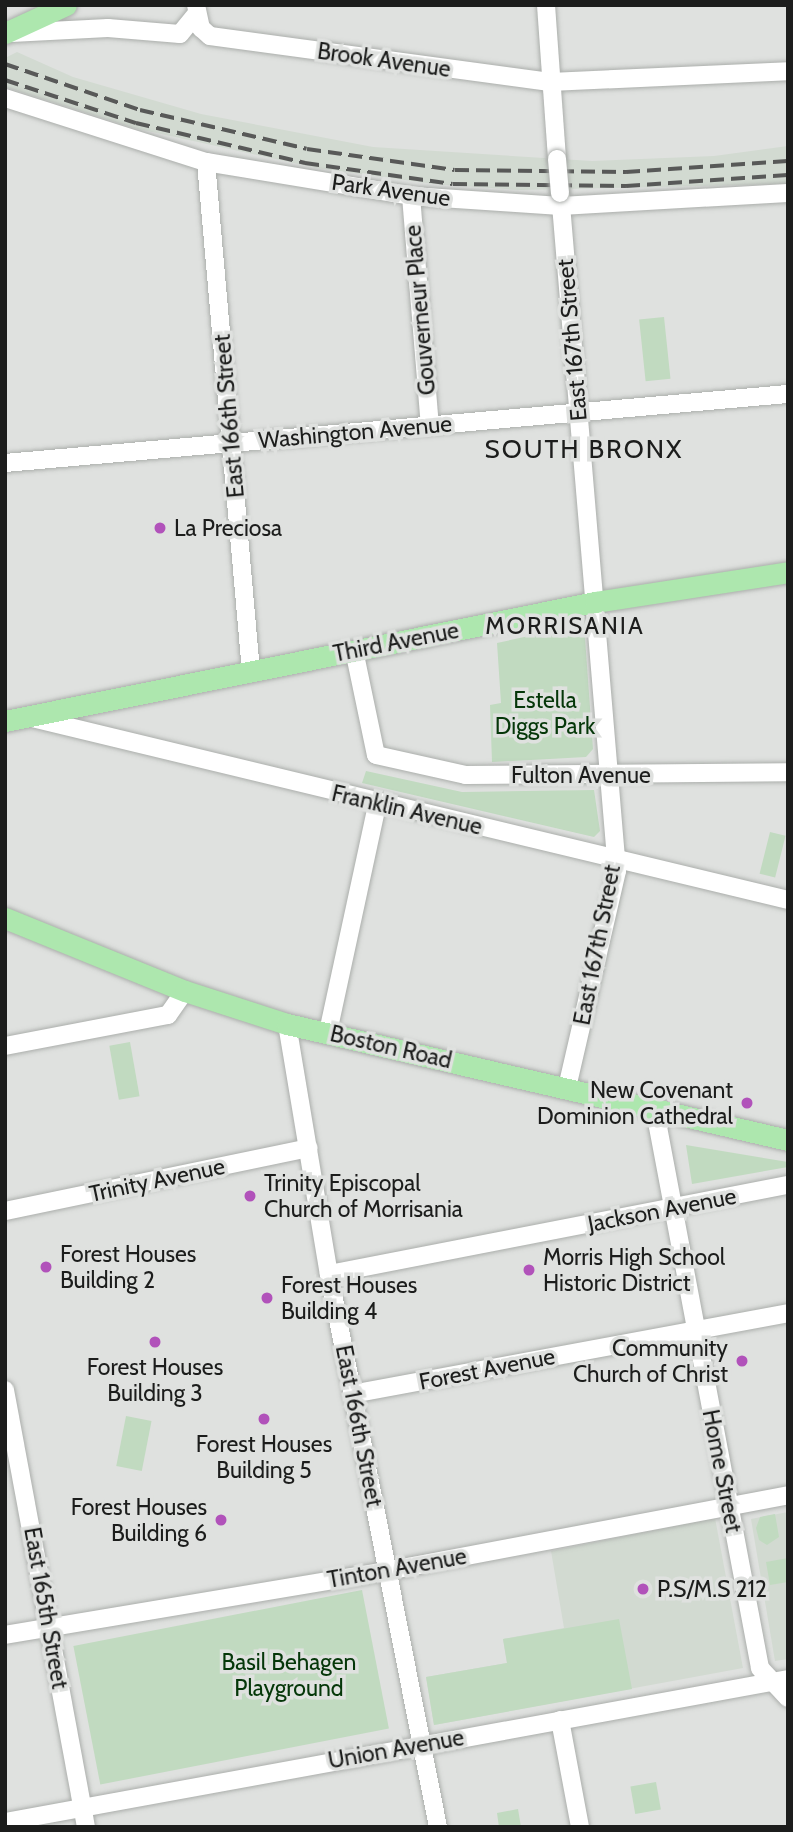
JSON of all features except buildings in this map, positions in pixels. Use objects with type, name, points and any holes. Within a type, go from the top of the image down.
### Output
[{"type":"main road","points":[[6,33],[66,5]]},
{"type":"main road","name":"Third Avenue","points":[[5,721],[595,602],[788,572]]},
{"type":"main road","name":"Boston Road","points":[[5,918],[185,991],[287,1024],[788,1140]]},
{"type":"street","name":"East 167th Street","points":[[545,5],[617,871],[567,1088]]},
{"type":"street","name":"Brook Avenue","points":[[6,33],[108,28],[180,34],[196,10]]},
{"type":"street","name":"Brook Avenue","points":[[196,10],[201,28],[210,36],[550,82],[788,71]]},
{"type":"street","name":"Park Avenue","points":[[5,98],[206,162],[411,196],[561,200],[788,193]]},
{"type":"street","name":"East 166th Street","points":[[206,162],[251,671]]},
{"type":"street","name":"Gouverneur Place","points":[[411,196],[430,425]]},
{"type":"street","name":"Washington Avenue","points":[[5,463],[788,394]]},
{"type":"street","name":"Fulton Avenue","points":[[354,650],[376,755],[466,775],[788,772]]},
{"type":"street","name":"Franklin Avenue","points":[[28,717],[377,804],[616,857],[788,900]]},
{"type":"street","points":[[328,1032],[377,804]]},
{"type":"street","points":[[5,1046],[168,1015],[185,991]]},
{"type":"street","name":"East 166th Street","points":[[287,1024],[329,1274],[438,1827]]},
{"type":"street","name":"Home Street","points":[[665,1111],[658,1127],[760,1668],[779,1681],[788,1698]]},
{"type":"street","name":"Trinity Avenue","points":[[5,1211],[309,1149]]},
{"type":"street","name":"Jackson Avenue","points":[[329,1274],[788,1185]]},
{"type":"street","name":"Forest Avenue","points":[[352,1394],[788,1313]]},
{"type":"street","name":"East 165th Street","points":[[5,1390],[86,1827]]},
{"type":"street","name":"Tinton Avenue","points":[[5,1634],[387,1571],[788,1495]]},
{"type":"street","name":"Union Avenue","points":[[5,1822],[421,1744],[779,1681]]},
{"type":"street","points":[[559,1720],[580,1827]]},
{"type":"shaded area","points":[[17,52],[73,77],[201,114],[373,147],[592,161],[714,156],[788,146],[788,184],[520,190],[434,184],[317,168],[134,128],[5,87],[5,58]]},
{"type":"shaded area","points":[[788,1512],[788,1659],[775,1661],[751,1519]]},
{"type":"shaded area","name":"P.S/M.S 212","points":[[715,1518],[743,1668],[434,1725],[426,1677],[507,1663],[503,1639],[564,1628],[551,1551]]},
{"type":"green space","points":[[664,317],[670,379],[646,381],[639,320]]},
{"type":"green space","name":"Estella Diggs Park","points":[[584,624],[593,749],[586,757],[492,762],[490,705],[501,703],[497,643]]},
{"type":"green space","points":[[366,771],[462,792],[594,790],[600,831],[594,837],[362,783]]},
{"type":"green space","points":[[770,832],[786,836],[775,878],[760,874]]},
{"type":"green space","points":[[130,1042],[140,1096],[119,1100],[109,1046]]},
{"type":"green space","points":[[686,1145],[788,1162],[788,1167],[692,1184]]},
{"type":"green space","points":[[126,1416],[152,1421],[142,1471],[116,1466]]},
{"type":"green space","points":[[775,1514],[779,1537],[767,1545],[759,1540],[756,1528],[760,1517]]},
{"type":"green space","points":[[788,1558],[788,1582],[770,1585],[766,1562]]},
{"type":"green space","name":"Basil Behagen Playground","points":[[362,1590],[389,1728],[100,1785],[73,1646]]},
{"type":"green space","points":[[619,1619],[632,1689],[434,1725],[426,1677],[507,1663],[503,1639]]},
{"type":"green space","points":[[656,1782],[661,1810],[635,1814],[630,1787]]},
{"type":"green space","points":[[518,1809],[521,1827],[499,1827],[497,1813]]},
{"type":"railway","points":[[5,64],[140,110],[307,149],[455,170],[626,172],[788,161]]},
{"type":"railway","points":[[5,80],[136,123],[305,163],[453,184],[626,186],[788,175]]},
{"type":"place","name":"La Preciosa","points":[[160,528]]},
{"type":"place","name":"New Covenant Dominion Cathedral","points":[[747,1103]]},
{"type":"place","name":"Trinity Episcopal Church of Morrisania","points":[[250,1196]]},
{"type":"place","name":"Forest Houses Building 2","points":[[46,1267]]},
{"type":"place","name":"Morris High School Historic District","points":[[529,1270]]},
{"type":"place","name":"Forest Houses Building 4","points":[[267,1298]]},
{"type":"place","name":"Forest Houses Building 3","points":[[155,1342]]},
{"type":"place","name":"Community Church of Christ","points":[[742,1361]]},
{"type":"place","name":"Forest Houses Building 5","points":[[264,1419]]},
{"type":"place","name":"Forest Houses Building 6","points":[[221,1520]]},
{"type":"place","name":"P.S/M.S 212","points":[[643,1589]]},
{"type":"district","name":"SOUTH BRONX","points":[[584,450]]},
{"type":"district","name":"MORRISANIA","points":[[565,626]]}]
